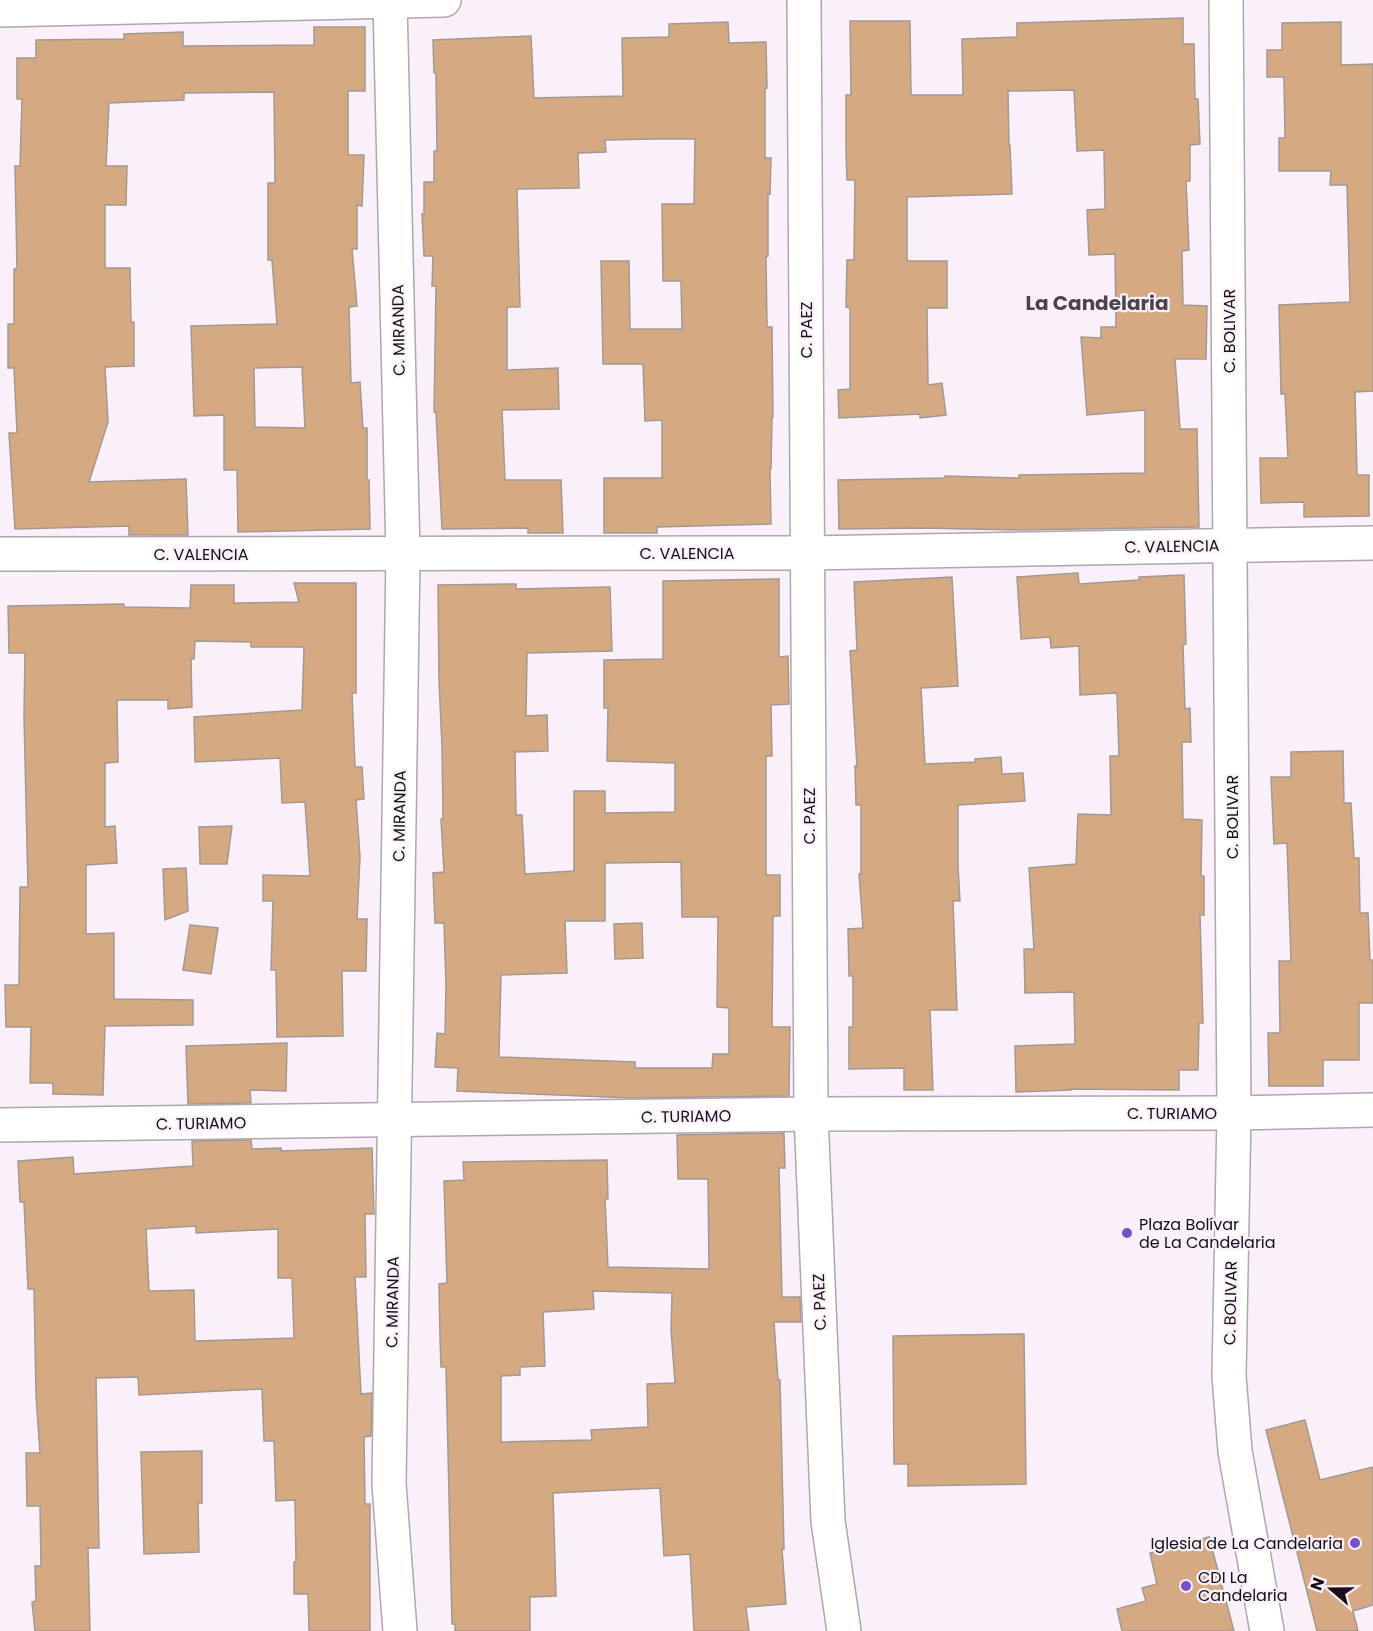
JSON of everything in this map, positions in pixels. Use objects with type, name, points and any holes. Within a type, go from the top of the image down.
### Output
[{"type":"street","points":[[0,10],[444,0]]},
{"type":"street","name":"C. PAEZ","points":[[804,0],[811,1114],[828,1521],[844,1631]]},
{"type":"street","name":"C. BOLIVAR","points":[[1226,0],[1234,1113],[1229,1376],[1235,1451],[1267,1631]]},
{"type":"street","name":"C. MIRANDA","points":[[390,1],[403,554],[389,1484],[400,1631]]},
{"type":"street","name":"C. VALENCIA","points":[[0,554],[807,553],[1373,543]]},
{"type":"street","name":"C. TURIAMO","points":[[0,1125],[811,1114],[1234,1113],[1373,1110]]},
{"type":"building","points":[[1183,18],[1183,44],[1194,44],[1195,99],[1198,99],[1200,144],[1190,145],[1190,181],[1186,181],[1189,250],[1182,251],[1183,305],[1207,306],[1206,359],[1175,359],[1180,429],[1197,429],[1199,527],[1020,530],[839,529],[838,480],[944,478],[945,476],[1019,478],[1019,475],[1145,473],[1145,410],[1087,415],[1081,337],[1101,338],[1101,327],[1116,327],[1115,254],[1089,255],[1087,210],[1105,209],[1104,150],[1077,151],[1074,90],[1008,91],[1012,194],[907,197],[907,261],[947,261],[947,308],[927,308],[928,385],[942,383],[946,415],[920,418],[920,414],[839,418],[838,390],[850,389],[850,308],[846,307],[847,260],[854,260],[855,180],[847,180],[846,151],[846,95],[851,95],[850,21],[910,21],[911,95],[963,95],[962,39],[1017,37],[1017,23]]},
{"type":"building","points":[[728,22],[729,43],[766,42],[765,158],[771,158],[770,194],[768,194],[768,256],[766,257],[767,327],[772,327],[771,524],[657,527],[657,533],[604,533],[604,478],[662,478],[662,420],[645,421],[643,364],[603,364],[601,261],[629,261],[630,329],[682,329],[681,281],[663,281],[662,204],[694,204],[695,139],[655,139],[605,140],[606,152],[578,153],[579,188],[517,189],[520,307],[507,307],[507,370],[558,368],[559,409],[502,410],[505,480],[561,480],[563,533],[528,533],[528,528],[442,529],[436,412],[434,412],[436,286],[432,286],[433,256],[424,256],[422,214],[424,214],[424,182],[434,182],[434,151],[437,151],[436,73],[434,73],[433,40],[531,36],[534,98],[623,96],[622,38],[669,37],[669,24]]},
{"type":"building","points":[[1341,22],[1341,65],[1373,64],[1373,391],[1355,392],[1357,475],[1369,475],[1369,516],[1304,517],[1304,502],[1261,503],[1260,458],[1288,458],[1285,394],[1281,394],[1279,305],[1350,302],[1347,185],[1330,185],[1331,171],[1279,171],[1279,138],[1285,138],[1284,77],[1267,77],[1267,50],[1282,50],[1282,23]]},
{"type":"building","points":[[314,27],[365,27],[365,91],[348,91],[348,155],[364,155],[362,206],[357,205],[357,249],[352,249],[357,306],[349,307],[351,383],[360,382],[363,428],[367,428],[370,529],[238,532],[237,470],[224,470],[224,415],[194,416],[191,326],[277,324],[272,260],[268,260],[268,183],[275,183],[274,92],[184,93],[184,100],[109,103],[106,166],[127,166],[126,205],[105,205],[105,268],[130,268],[134,366],[105,367],[108,422],[89,482],[186,479],[188,535],[129,535],[129,526],[15,529],[9,433],[17,433],[14,368],[8,368],[8,324],[14,324],[14,269],[17,268],[15,166],[20,166],[22,99],[17,99],[17,58],[36,58],[36,40],[124,39],[124,34],[183,32],[183,46],[314,45]],"holes":[[[302,367],[305,428],[255,427],[254,368]]]},
{"type":"building","points":[[1078,573],[1079,584],[1139,580],[1139,577],[1184,575],[1185,709],[1190,708],[1191,742],[1182,742],[1183,819],[1202,820],[1201,876],[1204,876],[1204,915],[1200,915],[1203,1023],[1199,1023],[1198,1070],[1179,1070],[1179,1090],[1069,1089],[1016,1092],[1015,1046],[1075,1044],[1074,992],[1025,993],[1024,949],[1034,949],[1029,868],[1076,864],[1078,814],[1111,815],[1110,756],[1119,756],[1117,693],[1080,695],[1079,646],[1051,648],[1050,637],[1021,639],[1017,577]]},
{"type":"building","points":[[952,577],[958,686],[921,688],[925,764],[975,762],[975,759],[1001,757],[1002,774],[1023,773],[1025,801],[958,805],[960,901],[953,901],[957,1010],[930,1010],[933,1090],[904,1090],[904,1068],[849,1069],[849,1027],[853,1027],[853,976],[849,976],[848,929],[863,928],[859,874],[861,874],[861,805],[856,805],[855,766],[857,766],[850,651],[857,650],[854,582]]},
{"type":"building","points":[[779,579],[779,657],[788,656],[789,704],[771,705],[772,756],[766,756],[766,875],[780,875],[780,916],[773,916],[772,1027],[790,1027],[789,1096],[631,1098],[457,1091],[458,1068],[435,1067],[437,1033],[445,1034],[446,986],[444,923],[435,923],[433,873],[444,872],[441,819],[443,819],[438,585],[516,584],[516,589],[610,587],[612,651],[527,653],[526,716],[547,715],[548,751],[515,752],[516,815],[522,815],[525,874],[574,871],[574,791],[605,791],[605,813],[675,812],[675,763],[607,761],[608,708],[604,708],[604,660],[663,659],[663,581]],"holes":[[[681,862],[682,917],[718,917],[717,1007],[729,1008],[729,1054],[713,1054],[712,1068],[635,1068],[635,1062],[499,1057],[501,975],[567,973],[565,921],[605,921],[605,863]]]},
{"type":"building","points":[[294,583],[356,583],[356,693],[352,693],[355,767],[362,767],[364,799],[356,800],[360,857],[357,919],[367,919],[366,971],[342,971],[343,1036],[277,1037],[276,970],[271,970],[273,901],[263,901],[263,875],[310,876],[305,802],[282,803],[280,758],[195,762],[194,717],[302,710],[304,647],[251,647],[251,642],[195,641],[194,659],[191,659],[192,707],[168,709],[168,700],[117,700],[118,762],[105,763],[105,827],[115,826],[117,863],[86,865],[86,934],[114,933],[114,999],[193,1000],[193,1025],[105,1026],[103,1095],[53,1094],[53,1083],[30,1083],[31,1027],[6,1027],[5,985],[19,985],[20,887],[28,887],[24,716],[25,653],[9,653],[8,606],[124,604],[124,607],[190,608],[191,585],[234,585],[234,603],[299,602]]},
{"type":"building","points":[[1343,751],[1344,803],[1351,803],[1354,858],[1359,858],[1360,913],[1368,913],[1370,960],[1373,960],[1373,1003],[1359,1003],[1359,1060],[1323,1060],[1323,1086],[1269,1086],[1268,1033],[1280,1033],[1279,961],[1291,961],[1287,843],[1274,844],[1271,777],[1291,777],[1291,752]]},
{"type":"building","points":[[232,826],[227,864],[200,864],[199,827]]},
{"type":"building","points":[[186,868],[188,911],[165,920],[163,869]]},
{"type":"building","points":[[642,923],[643,958],[615,959],[614,924]]},
{"type":"building","points":[[190,925],[218,928],[211,974],[183,970]]},
{"type":"building","points":[[287,1043],[286,1091],[250,1090],[251,1103],[188,1104],[186,1046]]},
{"type":"building","points":[[784,1133],[785,1168],[779,1168],[782,1297],[800,1297],[801,1322],[774,1322],[778,1380],[780,1380],[784,1549],[782,1549],[786,1604],[746,1607],[749,1631],[694,1631],[690,1554],[664,1556],[660,1488],[553,1493],[556,1596],[530,1597],[530,1631],[455,1631],[455,1624],[452,1624],[446,1367],[441,1367],[440,1338],[439,1284],[447,1283],[444,1181],[464,1180],[463,1162],[607,1160],[608,1199],[605,1199],[608,1267],[709,1269],[708,1179],[678,1179],[677,1135]],"holes":[[[593,1291],[672,1293],[671,1330],[675,1383],[647,1384],[648,1427],[591,1430],[592,1440],[501,1442],[501,1376],[520,1375],[520,1367],[545,1366],[543,1312],[594,1309]]]},
{"type":"building","points":[[251,1140],[252,1149],[281,1148],[281,1151],[372,1148],[374,1214],[365,1214],[366,1277],[355,1277],[361,1394],[372,1393],[371,1436],[364,1437],[365,1504],[370,1504],[370,1631],[309,1631],[308,1594],[294,1594],[295,1500],[276,1501],[274,1441],[264,1441],[262,1389],[139,1395],[138,1377],[96,1378],[99,1548],[88,1548],[90,1631],[35,1631],[32,1602],[36,1601],[35,1566],[41,1566],[40,1506],[27,1506],[26,1453],[40,1453],[36,1395],[34,1289],[28,1289],[24,1202],[20,1202],[18,1161],[73,1157],[74,1174],[193,1166],[192,1141]],"holes":[[[196,1226],[196,1233],[278,1229],[278,1278],[292,1278],[294,1338],[195,1341],[194,1290],[149,1291],[146,1229]]]},
{"type":"building","points":[[1024,1334],[1026,1484],[908,1486],[908,1464],[894,1464],[893,1336]]},
{"type":"building","points":[[1305,1420],[1320,1480],[1373,1467],[1373,1605],[1353,1611],[1358,1631],[1317,1631],[1266,1430]]},
{"type":"building","points":[[202,1451],[202,1503],[198,1503],[199,1552],[144,1554],[141,1452]]},
{"type":"building","name":"CDI La Candelaria","points":[[1209,1537],[1234,1631],[1122,1631],[1117,1609],[1146,1601],[1142,1588],[1157,1584],[1150,1553]]},
{"type":"place","name":"Plaza Bolívar de La Candelaria","points":[[1127,1233]]},
{"type":"place","name":"Iglesia de La Candelaria","points":[[1355,1543]]},
{"type":"place","name":"CDI La Candelaria","points":[[1186,1586]]},
{"type":"district","name":"La Candelaria","points":[[1097,303]]}]
